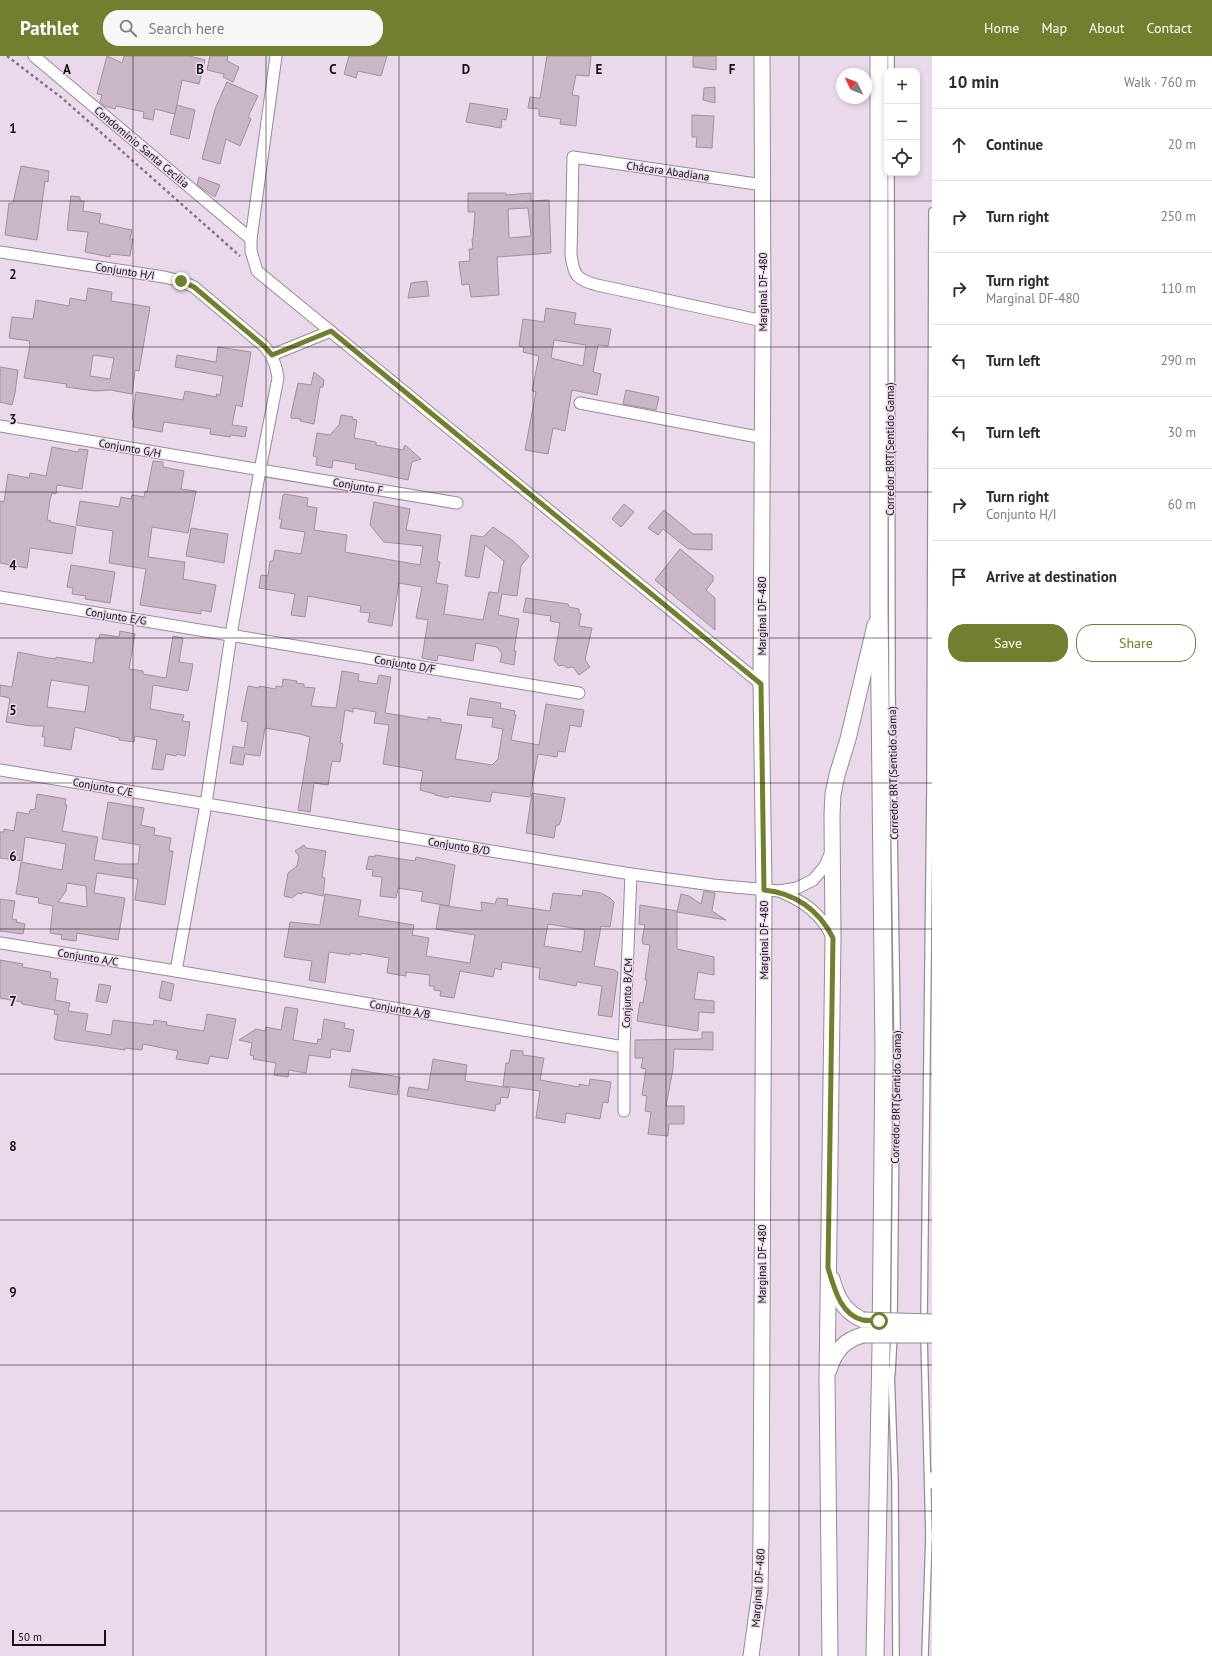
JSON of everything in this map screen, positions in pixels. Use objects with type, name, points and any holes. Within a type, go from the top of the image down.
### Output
[{"type":"main road","points":[[875,1656],[881,1348],[884,1051],[879,608],[880,56]]},
{"type":"street","name":"Condomínio Santa Cecília","points":[[34,56],[251,239]]},
{"type":"street","points":[[276,56],[251,239],[251,251],[257,271],[761,684]]},
{"type":"street","name":"Marginal DF-480","points":[[751,1656],[758,1608],[761,1567],[772,890],[761,684],[763,438],[762,56]]},
{"type":"street","name":"Chácara Abadiana","points":[[763,185],[573,157],[571,255],[573,267],[578,277],[582,280],[597,285],[763,321]]},
{"type":"street","name":"Conjunto H/I","points":[[0,252],[164,277],[181,281],[194,287],[264,346],[272,355]]},
{"type":"street","points":[[176,971],[206,804],[231,635],[278,378],[272,355],[331,331]]},
{"type":"street","points":[[580,403],[763,438]]},
{"type":"street","name":"Conjunto G/H","points":[[0,426],[260,470]]},
{"type":"street","name":"Conjunto F","points":[[260,470],[457,503]]},
{"type":"street","name":"Conjunto E/G","points":[[0,597],[231,635]]},
{"type":"street","points":[[830,1656],[826,1378],[833,938],[832,816],[836,781],[848,739],[879,608]]},
{"type":"street","name":"Conjunto D/F","points":[[231,635],[579,693]]},
{"type":"street","name":"Conjunto C/E","points":[[0,770],[206,804]]},
{"type":"street","name":"Conjunto B/D","points":[[206,804],[631,874],[713,885],[772,890]]},
{"type":"street","points":[[772,890],[797,888],[813,880],[825,866],[832,850]]},
{"type":"street","name":"Conjunto B/CM","points":[[624,1111],[624,1047],[631,874]]},
{"type":"street","points":[[772,890],[798,900],[811,908],[822,920],[833,938]]},
{"type":"street","name":"Conjunto A/C","points":[[0,943],[176,971]]},
{"type":"street","name":"Conjunto A/B","points":[[176,971],[624,1047]]},
{"type":"street","points":[[828,1268],[842,1305],[855,1316],[863,1320],[932,1322]]},
{"type":"street","points":[[826,1378],[833,1360],[842,1345],[853,1338],[863,1335],[932,1335]]},
{"type":"lane","points":[[891,56],[891,68]]},
{"type":"lane","name":"Corredor BRT(Sentido Gama)","points":[[891,176],[892,694],[897,1023],[894,1352],[892,1373]]},
{"type":"lane","points":[[929,1538],[923,1301],[930,786],[932,211]]},
{"type":"lane","points":[[881,1348],[891,1364],[892,1373],[895,1481],[896,1656]]},
{"type":"lane","points":[[925,1656],[932,1475]]},
{"type":"path","points":[[7,56],[62,98],[257,271]]},
{"type":"building","points":[[107,56],[122,63],[124,56],[189,56],[205,60],[199,84],[182,80],[175,114],[155,109],[153,120],[143,118],[144,112],[116,106],[115,109],[104,106],[100,102],[102,95],[97,94]]},
{"type":"building","points":[[210,56],[228,56],[227,61],[239,67],[233,82],[223,77],[224,74],[207,70]]},
{"type":"building","points":[[349,56],[387,56],[381,76],[358,71],[356,78],[344,74]]},
{"type":"building","points":[[547,56],[591,56],[589,76],[576,75],[572,95],[579,96],[576,126],[560,124],[561,119],[539,116],[539,109],[528,108],[530,97],[540,98]]},
{"type":"building","points":[[693,56],[716,56],[716,70],[693,67]]},
{"type":"building","points":[[227,82],[258,96],[248,117],[251,119],[240,146],[226,139],[220,164],[202,159],[215,109]]},
{"type":"building","points":[[715,87],[715,103],[703,100],[704,88]]},
{"type":"building","points":[[470,103],[508,109],[506,120],[502,119],[501,128],[466,122]]},
{"type":"building","points":[[177,105],[195,110],[189,139],[170,134]]},
{"type":"building","points":[[692,115],[714,116],[712,148],[696,147],[697,137],[692,137]]},
{"type":"building","points":[[21,166],[49,171],[48,182],[45,181],[37,240],[5,235],[9,203],[13,203]]},
{"type":"building","points":[[199,177],[220,185],[215,197],[197,185]]},
{"type":"building","points":[[468,193],[506,193],[506,195],[531,193],[531,201],[549,200],[551,253],[497,257],[499,295],[471,297],[469,284],[462,285],[459,262],[470,261],[469,249],[473,249],[472,239],[475,212],[468,212]],"holes":[[[528,208],[531,236],[509,238],[508,209]]]},
{"type":"building","points":[[71,196],[80,197],[80,201],[84,201],[83,211],[101,214],[99,223],[132,230],[130,239],[133,239],[130,256],[111,254],[110,257],[85,252],[88,232],[67,230]]},
{"type":"building","points":[[427,281],[429,296],[408,298],[411,283]]},
{"type":"building","points":[[88,288],[112,292],[111,301],[150,307],[139,371],[135,370],[132,394],[110,390],[95,391],[66,387],[67,384],[24,378],[30,341],[9,338],[12,317],[33,319],[36,300],[69,306],[70,298],[86,301]],"holes":[[[93,355],[114,358],[110,379],[90,376]]]},
{"type":"building","points":[[546,308],[576,313],[574,324],[611,329],[608,346],[598,345],[593,372],[601,374],[597,395],[572,390],[565,431],[553,428],[548,454],[525,450],[536,392],[532,391],[539,356],[523,352],[524,347],[519,346],[523,319],[544,322]],"holes":[[[554,340],[586,345],[583,366],[551,358]]]},
{"type":"building","points":[[218,347],[251,352],[242,407],[236,405],[232,425],[247,427],[245,437],[231,435],[230,437],[210,434],[211,429],[164,422],[162,432],[133,427],[134,420],[132,419],[136,392],[183,400],[185,391],[217,397],[216,394],[220,395],[223,376],[175,367],[177,355],[216,362]]},
{"type":"building","points":[[0,367],[18,370],[12,405],[0,402]]},
{"type":"building","points":[[314,372],[324,380],[323,387],[320,387],[314,424],[300,421],[301,419],[291,418],[291,414],[298,383],[311,385]]},
{"type":"building","points":[[626,390],[659,397],[656,410],[623,404]]},
{"type":"building","points":[[341,415],[353,417],[352,419],[357,420],[354,438],[376,442],[376,445],[403,450],[405,445],[421,459],[412,462],[408,480],[355,469],[356,464],[333,460],[332,468],[316,465],[317,457],[313,456],[317,433],[330,435],[339,425]]},
{"type":"building","points":[[52,447],[78,452],[79,449],[88,450],[82,489],[57,485],[56,494],[52,493],[50,500],[47,520],[51,521],[50,522],[76,527],[72,554],[30,548],[27,568],[0,563],[0,501],[4,502],[8,474],[29,478],[30,473],[46,476]]},
{"type":"building","points":[[153,461],[163,462],[163,467],[184,471],[181,489],[196,491],[188,533],[152,527],[148,557],[185,562],[183,579],[216,585],[211,612],[201,610],[201,614],[140,605],[146,569],[109,563],[113,531],[76,525],[80,501],[119,507],[121,497],[131,499],[132,495],[144,497],[145,491],[147,492]]},
{"type":"building","points":[[285,494],[308,498],[307,506],[317,508],[314,530],[347,535],[345,552],[420,565],[423,546],[384,542],[370,525],[374,502],[410,509],[406,530],[441,535],[437,561],[440,562],[436,583],[448,585],[444,614],[483,620],[489,592],[498,593],[504,561],[485,545],[479,578],[465,576],[471,535],[483,537],[493,527],[512,540],[529,556],[521,566],[517,596],[502,594],[498,615],[519,619],[514,651],[516,651],[514,665],[500,662],[502,654],[497,647],[476,643],[473,661],[438,655],[437,661],[422,658],[428,620],[416,618],[422,587],[399,583],[392,626],[368,622],[370,613],[360,612],[361,606],[308,596],[305,617],[291,615],[295,594],[259,588],[261,575],[268,576],[270,561],[273,561],[275,550],[301,554],[305,532],[280,528],[282,519],[279,519],[283,495]]},
{"type":"building","points":[[624,504],[634,512],[621,527],[612,519]]},
{"type":"building","points":[[664,510],[693,534],[712,534],[712,550],[688,549],[663,529],[658,535],[648,528]]},
{"type":"building","points":[[191,528],[228,534],[224,563],[186,556]]},
{"type":"building","points":[[680,549],[713,576],[713,581],[706,590],[715,598],[715,630],[655,580]]},
{"type":"building","points":[[71,565],[115,572],[110,603],[85,599],[86,596],[72,594],[73,588],[67,587]]},
{"type":"building","points":[[526,598],[568,604],[569,607],[579,609],[579,613],[581,614],[579,626],[592,628],[585,660],[590,667],[579,675],[573,667],[567,668],[563,665],[559,666],[554,660],[560,623],[550,621],[551,616],[523,612]]},
{"type":"building","points":[[120,631],[135,634],[129,669],[143,671],[143,674],[166,678],[173,636],[183,638],[179,662],[193,664],[188,691],[153,685],[150,709],[184,715],[182,721],[190,722],[185,756],[166,754],[163,770],[152,769],[157,740],[135,736],[134,742],[119,740],[119,738],[75,727],[71,750],[44,746],[45,737],[42,737],[44,726],[31,726],[6,722],[10,698],[0,696],[0,685],[12,687],[18,652],[56,659],[56,657],[93,663],[96,639],[99,639],[100,634],[119,637]],"holes":[[[51,680],[89,686],[85,712],[47,707]]]},
{"type":"building","points":[[342,671],[359,674],[358,681],[377,684],[379,675],[391,677],[385,713],[428,720],[428,717],[441,719],[441,722],[462,725],[455,759],[492,765],[498,759],[503,729],[492,727],[493,718],[467,715],[470,698],[501,703],[500,708],[515,711],[514,715],[516,715],[511,740],[539,745],[546,704],[584,710],[581,727],[570,725],[565,752],[558,751],[557,757],[538,754],[530,797],[492,792],[490,802],[449,796],[448,798],[420,790],[423,771],[383,764],[389,725],[374,723],[376,712],[353,708],[353,712],[345,710],[340,743],[343,744],[340,762],[332,761],[328,785],[314,783],[310,812],[298,810],[310,737],[265,728],[260,756],[245,754],[243,765],[230,763],[233,746],[244,748],[248,722],[241,721],[248,686],[276,689],[276,686],[282,687],[283,679],[297,681],[296,683],[304,684],[304,687],[315,688],[311,706],[336,708]]},
{"type":"building","points":[[532,793],[565,798],[561,820],[559,825],[556,825],[554,838],[526,833]]},
{"type":"building","points":[[37,794],[66,799],[65,805],[67,805],[62,831],[98,837],[94,860],[119,864],[138,864],[140,845],[102,839],[108,802],[144,808],[141,825],[155,828],[154,835],[171,838],[169,851],[173,851],[165,905],[135,900],[138,879],[97,873],[94,893],[125,898],[118,940],[77,933],[76,941],[61,939],[62,935],[50,933],[53,906],[38,903],[39,898],[16,894],[21,862],[62,870],[66,844],[25,837],[22,861],[0,858],[0,832],[4,832],[4,829],[14,831],[17,812],[29,814],[30,810],[35,809]],"holes":[[[67,883],[86,886],[87,907],[58,902],[66,891]]]},
{"type":"building","points":[[304,845],[306,848],[326,851],[322,877],[325,878],[323,896],[304,892],[302,894],[298,893],[292,898],[284,896],[288,873],[297,866],[299,856],[295,851]]},
{"type":"building","points":[[375,855],[415,861],[416,857],[455,865],[449,906],[421,901],[423,892],[398,888],[396,898],[380,896],[382,877],[372,876],[373,870],[366,869],[369,856],[375,857]]},
{"type":"building","points":[[583,890],[601,893],[614,902],[610,927],[601,926],[594,966],[615,970],[618,972],[612,1017],[598,1015],[602,986],[577,982],[576,986],[539,979],[540,968],[502,962],[501,970],[495,968],[493,977],[460,971],[454,998],[440,996],[441,991],[434,990],[434,986],[429,986],[430,975],[406,972],[406,976],[387,973],[389,958],[361,953],[361,955],[350,953],[350,955],[329,952],[325,983],[309,980],[312,961],[284,957],[290,922],[320,925],[325,894],[361,900],[358,916],[414,925],[412,935],[429,938],[426,956],[470,963],[475,935],[436,929],[440,905],[482,911],[481,902],[495,904],[497,898],[508,899],[507,905],[550,911],[553,893],[582,896]],"holes":[[[548,924],[585,930],[582,952],[544,946]]]},
{"type":"building","points":[[704,891],[715,893],[712,911],[726,920],[677,912],[681,894],[689,896],[701,904]]},
{"type":"building","points":[[0,899],[15,901],[12,919],[17,920],[16,922],[25,924],[23,934],[0,931]]},
{"type":"building","points":[[640,905],[677,911],[677,949],[714,957],[714,975],[698,972],[694,999],[714,1001],[714,1013],[699,1012],[698,1031],[637,1021],[640,1002],[643,1003],[647,980],[645,980],[650,945],[643,944],[642,940],[645,925],[639,924]]},
{"type":"building","points":[[0,960],[23,964],[22,967],[51,972],[50,978],[58,979],[55,1000],[70,1003],[68,1011],[88,1014],[85,1031],[111,1035],[113,1020],[153,1025],[154,1020],[167,1022],[166,1025],[204,1031],[207,1014],[236,1019],[228,1059],[210,1056],[208,1064],[176,1059],[178,1051],[143,1044],[142,1050],[125,1048],[125,1050],[56,1040],[54,1039],[58,1015],[54,1014],[55,1010],[0,998]]},
{"type":"building","points":[[162,981],[174,984],[171,1001],[159,998]]},
{"type":"building","points":[[99,984],[111,986],[107,1003],[96,1001]]},
{"type":"building","points":[[285,1007],[298,1009],[293,1040],[317,1044],[318,1039],[321,1040],[324,1019],[345,1023],[344,1028],[354,1030],[350,1052],[331,1049],[330,1058],[309,1055],[306,1073],[289,1070],[288,1077],[274,1075],[276,1063],[253,1059],[254,1056],[250,1055],[252,1043],[239,1040],[256,1029],[265,1031],[266,1027],[281,1030]]},
{"type":"building","points":[[702,1032],[713,1032],[713,1050],[674,1049],[673,1069],[666,1106],[684,1106],[684,1124],[669,1124],[668,1136],[648,1134],[651,1112],[645,1111],[647,1096],[642,1095],[646,1069],[641,1068],[643,1058],[635,1058],[635,1040],[702,1039]]},
{"type":"building","points":[[511,1050],[523,1051],[523,1055],[544,1058],[540,1080],[579,1087],[579,1084],[589,1086],[590,1079],[611,1082],[608,1103],[603,1102],[600,1119],[566,1113],[565,1123],[536,1118],[540,1091],[503,1086],[506,1063],[509,1063]]},
{"type":"building","points":[[433,1059],[467,1065],[465,1081],[510,1088],[508,1098],[501,1097],[500,1104],[496,1104],[495,1111],[407,1096],[409,1087],[428,1090]]},
{"type":"building","points":[[352,1069],[400,1077],[397,1095],[349,1087]]},
{"type":"route","points":[[181,281],[194,287],[264,346],[272,355],[331,331],[761,684],[764,890],[779,891],[811,908],[828,927],[833,938],[828,1268],[842,1305],[855,1316],[863,1320],[879,1321]]}]
